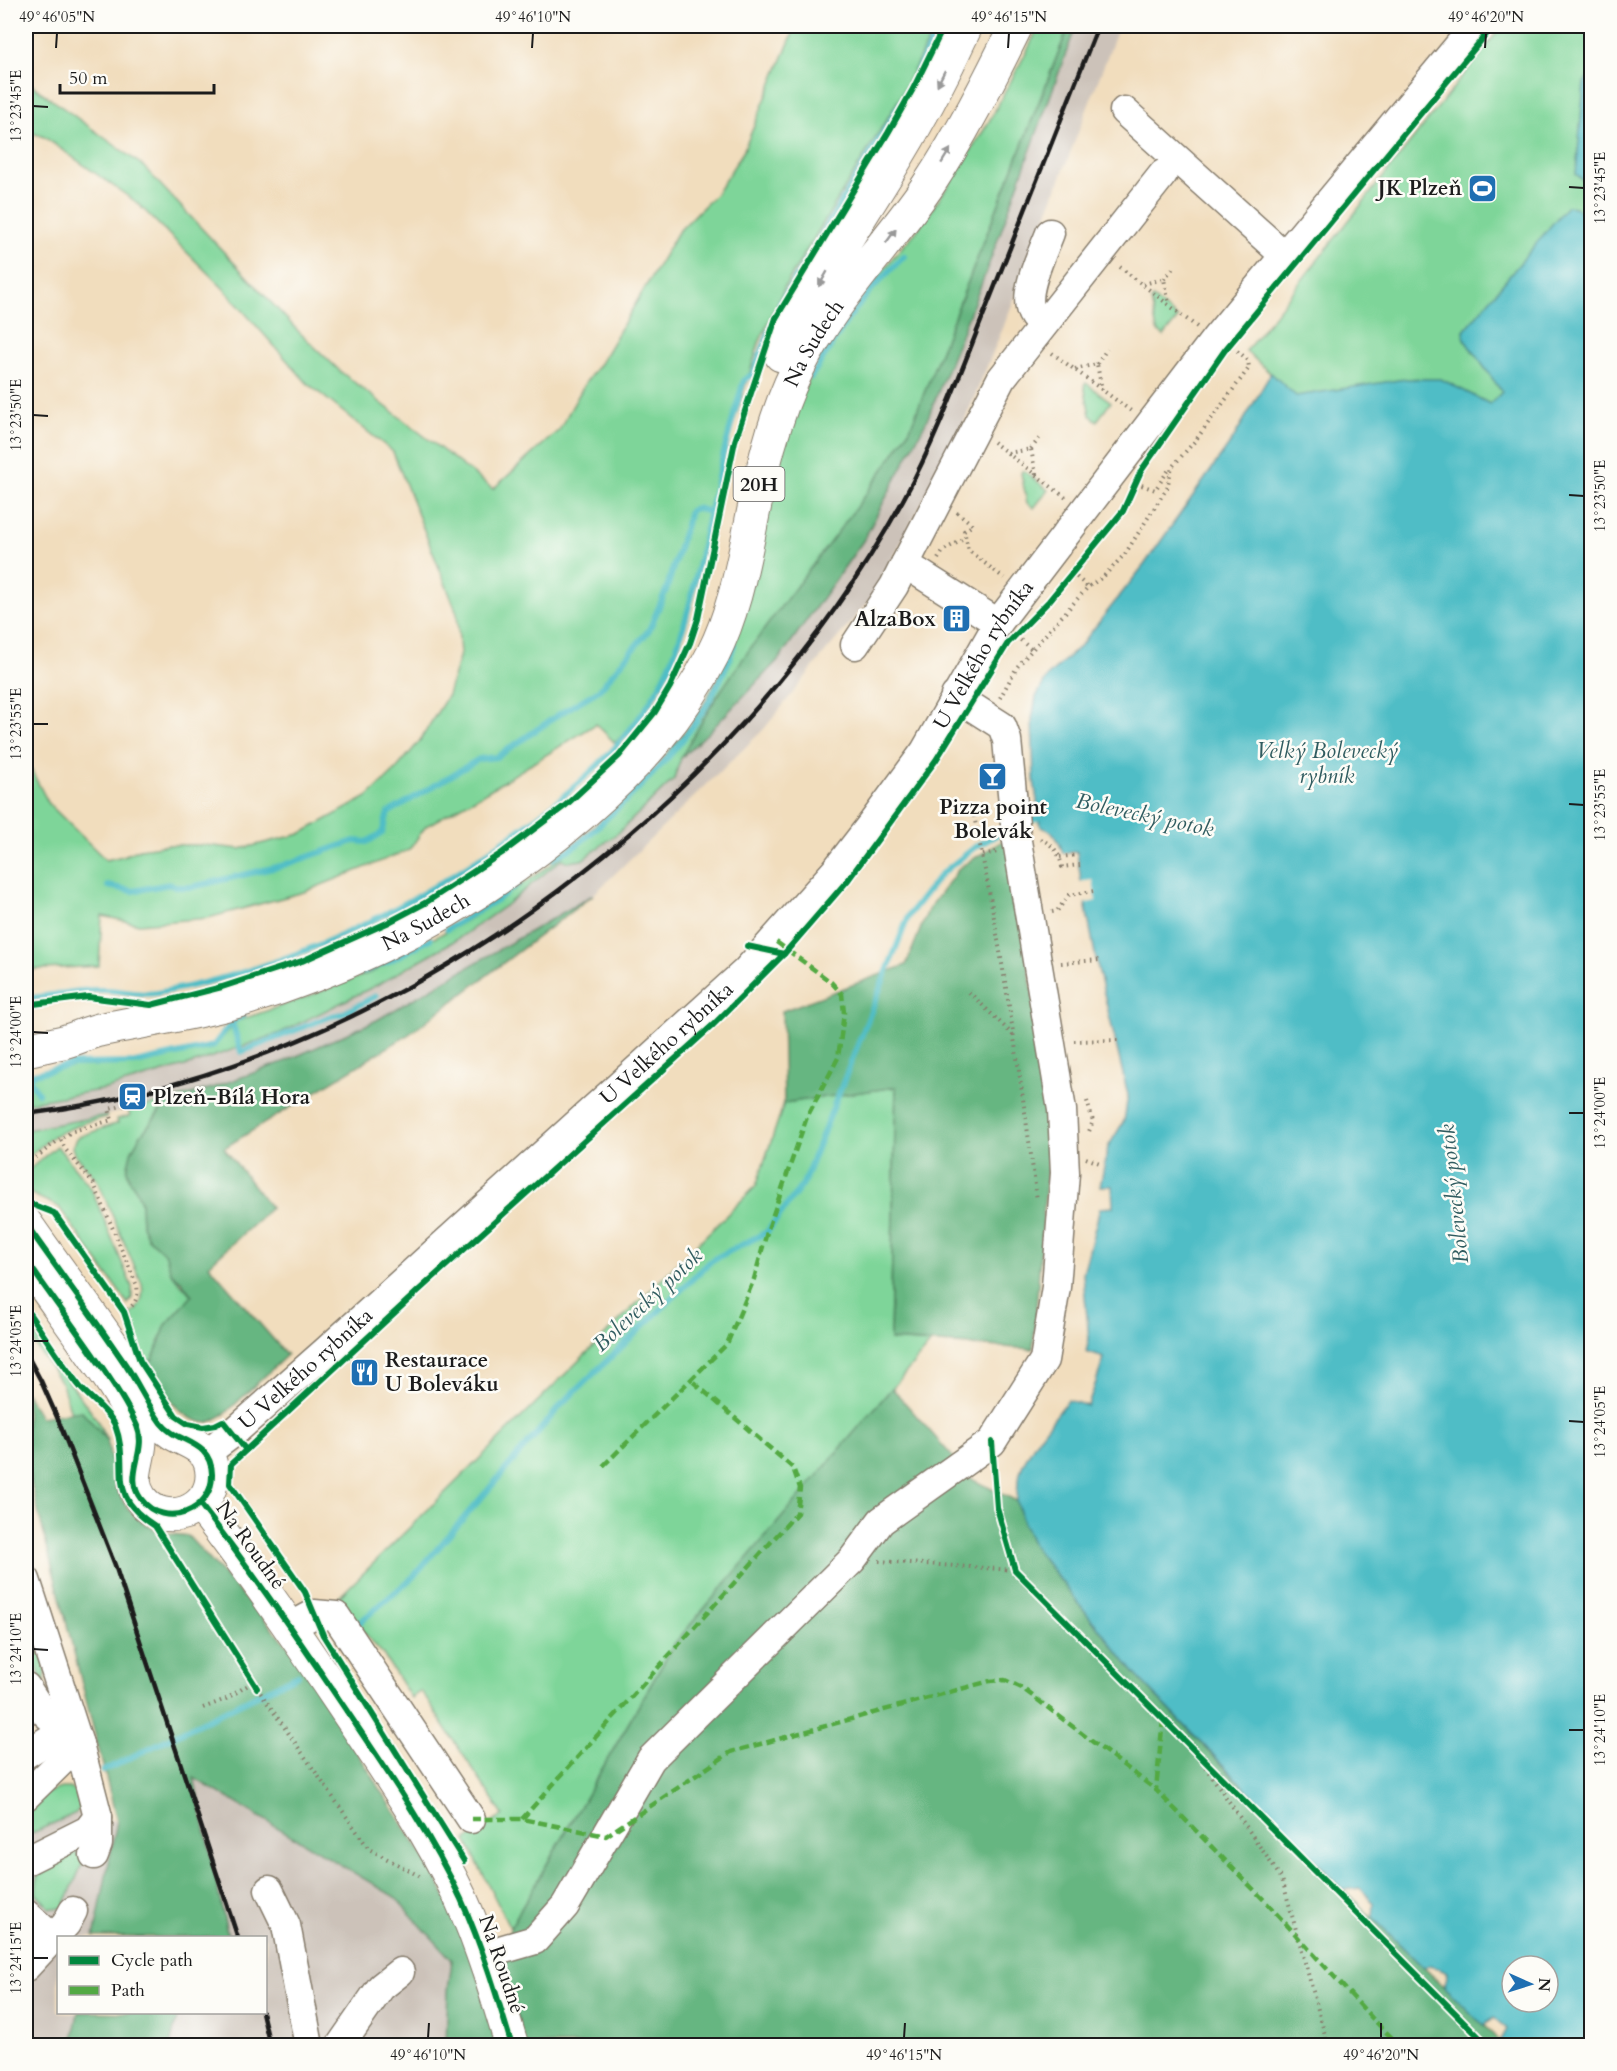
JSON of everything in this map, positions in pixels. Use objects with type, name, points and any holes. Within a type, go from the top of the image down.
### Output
[{"type":"main road","name":"Na Sudech","points":[[687,697],[700,664],[710,628],[749,440],[776,367],[793,330],[846,238],[922,115],[966,26]]},
{"type":"main road","name":"Na Sudech","points":[[26,1050],[66,1042],[95,1031],[198,1011],[275,990],[348,962],[412,931],[475,894],[552,840],[633,767],[670,723],[714,652],[731,610],[768,444],[780,408],[799,365],[834,308],[927,187],[966,125],[1016,26]]},
{"type":"main road","name":"Na Sudech","points":[[26,1034],[64,1030],[95,1031]]},
{"type":"main road","points":[[26,1224],[124,1362],[160,1422],[168,1431],[192,1446]]},
{"type":"main road","name":"Na Roudné","points":[[26,1260],[106,1373],[126,1406],[140,1435],[134,1482],[140,1498],[153,1510],[178,1515],[194,1509],[209,1491],[212,1476],[209,1461],[192,1446]]},
{"type":"main road","points":[[138,1458],[145,1449],[159,1440],[192,1446]]},
{"type":"main road","name":"Na Roudné","points":[[200,1504],[290,1627],[382,1763],[432,1844],[461,1899],[483,1955],[512,2046]]},
{"type":"street","name":"U Velkého rybníka","points":[[192,1446],[233,1433],[745,972],[835,871],[925,751],[972,706],[1011,633],[1215,339],[1475,26]]},
{"type":"street","points":[[1124,111],[1285,255]]},
{"type":"street","points":[[855,645],[894,586],[916,571],[938,501],[1001,379],[1163,174]]},
{"type":"street","points":[[1041,327],[1058,236]]},
{"type":"street","points":[[916,571],[1011,633]]},
{"type":"street","name":"U Velkého rybníka","points":[[852,1560],[881,1521],[992,1442],[1044,1360],[1056,1287],[1065,1173],[1062,1110],[1007,740],[1002,726],[972,706]]},
{"type":"street","points":[[483,1955],[535,1940],[565,1906],[651,1759],[852,1560]]},
{"type":"street","points":[[26,1580],[67,1736],[98,1817],[98,1844],[94,1855]]},
{"type":"street","points":[[290,1627],[314,1614],[336,1616],[471,1818]]},
{"type":"street","points":[[26,1687],[39,1707],[67,1736]]},
{"type":"street","points":[[26,1719],[67,1736]]},
{"type":"street","points":[[26,1754],[67,1736]]},
{"type":"street","points":[[26,1796],[67,1736]]},
{"type":"street","points":[[26,1861],[88,1830],[98,1817]]},
{"type":"street","points":[[269,1890],[286,1925],[309,2046]]},
{"type":"street","points":[[26,1967],[66,1924],[74,1911]]},
{"type":"street","points":[[26,1914],[53,1938]]},
{"type":"street","points":[[340,2046],[381,1987],[400,1972]]},
{"type":"path","points":[[1101,252],[1201,329]]},
{"type":"path","points":[[1142,284],[1164,279],[1174,267]]},
{"type":"path","points":[[1164,279],[1169,305]]},
{"type":"path","points":[[1041,327],[1074,369],[1135,414]]},
{"type":"path","points":[[1074,369],[1097,364],[1107,349]]},
{"type":"path","points":[[1132,492],[1137,480],[1155,490],[1249,368],[1248,360],[1236,350]]},
{"type":"path","points":[[1097,364],[1102,390]]},
{"type":"path","points":[[975,429],[1068,500]]},
{"type":"path","points":[[1007,454],[1031,449],[1041,436]]},
{"type":"path","points":[[1031,449],[1036,475]]},
{"type":"path","points":[[972,706],[1017,667],[1089,587],[1104,576],[1125,554],[1167,488],[1172,467]]},
{"type":"path","points":[[938,501],[961,514],[974,525],[964,531],[969,552],[1005,580]]},
{"type":"path","points":[[916,571],[944,550],[966,538]]},
{"type":"path","points":[[1064,582],[1079,564]]},
{"type":"path","points":[[1072,573],[1089,587]]},
{"type":"path","points":[[1011,633],[1032,650]]},
{"type":"path","points":[[974,816],[1014,1037],[1038,1208]]},
{"type":"path","points":[[1020,827],[1039,839],[1049,842],[1060,857],[1062,867],[1080,865]]},
{"type":"path","points":[[1060,857],[1077,855]]},
{"type":"path","points":[[1046,913],[1057,911],[1069,895],[1094,891]]},
{"type":"path","points":[[1055,964],[1099,960]]},
{"type":"path","points":[[969,992],[1014,1037]]},
{"type":"path","points":[[1070,1041],[1118,1040]]},
{"type":"path","points":[[26,1165],[60,1138],[73,1131],[112,1120],[109,1109],[144,1101]]},
{"type":"path","points":[[60,1138],[94,1184],[137,1286],[138,1292],[133,1306],[124,1312],[114,1311]]},
{"type":"path","points":[[1090,1160],[1102,1164]]},
{"type":"path","points":[[118,1303],[128,1322]]},
{"type":"path","points":[[852,1560],[1015,1570]]},
{"type":"path","points":[[1012,1560],[1015,1570],[1023,1578]]},
{"type":"path","points":[[248,1674],[369,1849],[461,1899]]},
{"type":"path","points":[[203,1708],[226,1699],[253,1682]]},
{"type":"path","points":[[1187,1744],[1228,1784]]},
{"type":"path","points":[[1195,1752],[1282,1879],[1328,2046]]},
{"type":"shaded area","points":[[1076,26],[1119,26],[1003,328],[963,424],[874,595],[764,729],[593,895],[377,1020],[286,1061],[212,1088],[111,1114],[26,1130],[26,1103],[106,1089],[195,1063],[280,1033],[406,970],[459,938],[505,906],[635,799],[713,728],[779,659],[863,541],[927,420],[983,280]]},
{"type":"shaded area","points":[[26,1636],[45,1689],[26,1744]]},
{"type":"shaded area","points":[[193,1778],[395,1897],[452,1960],[448,1990],[446,2045],[170,2046],[178,2014],[267,2014],[267,1936],[228,1936]]},
{"type":"shaded area","points":[[26,1793],[76,1813],[117,1821],[94,1936],[57,1936],[57,2014],[78,2014],[72,2045],[26,2045]]},
{"type":"green space","points":[[796,26],[935,26],[901,96],[785,286],[759,343],[724,454],[692,601],[668,672],[642,715],[615,743],[596,724],[483,794],[426,826],[409,850],[304,892],[208,918],[139,924],[102,916],[99,966],[26,970],[26,760],[49,804],[106,860],[140,849],[168,845],[205,845],[240,849],[300,834],[367,797],[392,774],[419,742],[448,695],[460,654],[457,613],[393,452],[307,383],[223,288],[136,202],[44,137],[26,131],[26,81],[142,165],[299,332],[341,372],[493,489],[559,430],[678,232],[716,194],[743,152]]},
{"type":"green space","points":[[1039,26],[1069,26],[910,429],[880,477],[713,702],[681,758],[674,779],[618,833],[582,860],[569,862],[562,859],[505,906],[459,938],[379,984],[280,1033],[195,1063],[106,1089],[26,1103],[26,1078],[28,1077],[74,1066],[135,1065],[213,1048],[237,1021],[372,972],[467,920],[564,855],[568,848],[650,774],[693,720],[718,677],[785,428],[824,348],[894,256],[916,232],[957,173],[987,125]]},
{"type":"green space","points":[[1069,26],[1076,26],[983,280],[927,420],[863,541],[779,659],[681,758],[713,703],[761,633],[862,499],[910,429]]},
{"type":"green space","name":"JK Plzeň","points":[[1502,26],[1591,26],[1591,414],[1233,439],[1271,374],[1246,351]]},
{"type":"green space","points":[[1153,298],[1178,318],[1164,336],[1157,331],[1151,301]]},
{"type":"green space","points":[[1086,383],[1111,402],[1097,421],[1090,415],[1084,385]]},
{"type":"green space","points":[[1023,470],[1048,490],[1034,508],[1027,503],[1021,473]]},
{"type":"green space","points":[[1009,837],[1051,1116],[1033,1349],[890,1340],[896,1087],[784,1103],[782,1011],[906,965],[928,910],[960,867]]},
{"type":"green space","points":[[593,895],[408,1035],[224,1148],[271,1208],[209,1265],[287,1355],[225,1414],[208,1423],[187,1416],[165,1392],[148,1362],[153,1359],[166,1325],[192,1296],[182,1282],[171,1273],[166,1255],[148,1238],[142,1225],[141,1203],[127,1170],[132,1150],[141,1135],[168,1101],[212,1088],[286,1061],[377,1020]]},
{"type":"green space","points":[[896,1087],[890,1340],[931,1343],[675,1643],[510,1928],[466,1840],[503,1815],[421,1691],[411,1698],[382,1653],[349,1616],[326,1610],[756,1186],[784,1103]]},
{"type":"green space","points":[[168,1101],[132,1150],[127,1170],[141,1203],[142,1225],[148,1238],[166,1255],[171,1273],[192,1296],[166,1325],[153,1359],[148,1362],[140,1349],[131,1314],[141,1301],[142,1284],[97,1180],[74,1153],[72,1147],[78,1137],[118,1123],[117,1119],[130,1116],[128,1110]]},
{"type":"green space","points":[[106,1115],[107,1117],[84,1123],[53,1136],[26,1159],[26,1130]]},
{"type":"green space","points":[[57,1146],[91,1188],[132,1287],[132,1298],[128,1304],[59,1207],[31,1194],[26,1187],[26,1172]]},
{"type":"green space","points":[[26,1322],[97,1420],[107,1440],[82,1411],[71,1413],[62,1384],[26,1332]]},
{"type":"green space","points":[[892,1388],[973,1480],[1017,1501],[1023,1523],[1034,1547],[1135,1674],[1318,1865],[1504,2045],[524,2045],[505,1968],[510,1928],[675,1643]]},
{"type":"green space","points":[[26,1393],[40,1417],[82,1411],[107,1440],[117,1489],[127,1508],[138,1519],[158,1532],[188,1536],[293,1651],[435,1875],[468,1944],[501,2045],[446,2045],[448,1990],[452,1960],[395,1897],[194,1778],[228,1936],[94,1936],[117,1821],[26,1464]]},
{"type":"green space","points":[[26,1608],[45,1663],[45,1689],[26,1636]]},
{"type":"green space","points":[[69,1788],[79,1793],[81,1807],[76,1813],[26,1836],[26,1809],[49,1792]]},
{"type":"green space","points":[[88,1851],[63,1908],[50,1908],[36,1894],[37,1877],[60,1859]]},
{"type":"green space","points":[[78,2014],[178,2014],[170,2045],[72,2045]]},
{"type":"water","points":[[1591,71],[1591,188],[1576,174],[1584,83]]},
{"type":"water","name":"Velký Bolevecký rybník","points":[[1567,206],[1575,207],[1592,220],[1591,2045],[1504,2045],[1500,2042],[1507,2029],[1494,2018],[1483,2025],[1444,1987],[1448,1973],[1430,1965],[1424,1968],[1373,1918],[1374,1903],[1360,1888],[1344,1890],[1135,1674],[1034,1547],[1023,1523],[1017,1501],[1018,1480],[1023,1464],[1035,1443],[1068,1400],[1088,1406],[1104,1358],[1086,1352],[1089,1339],[1083,1274],[1100,1208],[1113,1207],[1112,1186],[1100,1186],[1108,1147],[1124,1121],[1128,1095],[1097,964],[1077,852],[1063,853],[1053,834],[1041,827],[1034,781],[1032,719],[1036,697],[1047,677],[1081,645],[1144,565],[1233,439],[1271,373],[1296,396],[1405,379],[1441,379],[1490,404],[1502,392],[1464,339],[1464,331]]},
{"type":"pier","points":[[1093,880],[1096,901],[1082,904],[1078,882]]},
{"type":"waterway","points":[[26,999],[94,990],[157,993],[207,982],[304,951],[350,931],[440,883],[525,826],[567,793],[608,756],[642,714],[657,691],[676,651],[690,601],[718,476],[744,380],[753,374],[781,302],[904,98],[939,26]]},
{"type":"waterway","points":[[811,377],[848,319],[869,292],[904,256]]},
{"type":"waterway","points":[[108,886],[133,891],[170,884],[178,887],[192,887],[281,866],[354,841],[367,842],[382,833],[388,813],[479,759],[497,757],[599,690],[649,630],[667,588],[690,511],[695,508],[710,512]]},
{"type":"waterway","points":[[552,859],[587,837],[667,759],[699,717],[713,694],[734,645]]},
{"type":"waterway","name":"Bolevecký potok","points":[[1023,823],[1045,816]]},
{"type":"waterway","name":"Bolevecký potok","points":[[359,1623],[413,1577],[563,1403],[712,1260],[767,1232],[803,1184],[909,915],[941,874],[975,847],[1008,829]]},
{"type":"waterway","points":[[447,929],[501,897],[519,883]]},
{"type":"waterway","points":[[361,972],[385,963],[430,939]]},
{"type":"waterway","points":[[232,1022],[241,1052],[331,1016],[342,1014],[376,996]]},
{"type":"waterway","points":[[26,1076],[73,1064],[135,1063],[213,1046],[232,1022],[242,1016]]},
{"type":"waterway","points":[[27,1075],[38,1093]]},
{"type":"waterway","name":"Bolevecký potok","points":[[103,1771],[298,1675]]},
{"type":"railway","points":[[26,1114],[159,1088],[290,1044],[415,983],[534,908],[644,820],[744,722],[831,614],[915,477],[958,380],[1098,26]]},
{"type":"railway","points":[[26,1353],[57,1417],[115,1565],[237,1936]]},
{"type":"railway","points":[[262,2014],[270,2046]]},
{"type":"marked path","points":[[603,1466],[727,1344],[754,1279],[767,1232],[807,1117],[838,1058],[844,1013],[842,994],[831,982],[775,941]]},
{"type":"marked path","points":[[522,1819],[797,1513],[800,1488],[793,1468],[691,1380]]},
{"type":"marked path","points":[[471,1819],[522,1819],[606,1836],[731,1752],[990,1681],[1005,1680],[1022,1688],[1156,1790]]},
{"type":"marked path","points":[[1163,1719],[1156,1790],[1264,1900],[1400,2046]]},
{"type":"cycle path","points":[[26,1005],[88,997],[151,1005],[222,987],[302,961],[387,923],[425,903],[502,853],[566,805],[619,756],[655,712],[670,687],[690,643],[698,619],[735,441],[776,318],[888,133],[944,26]]},
{"type":"cycle path","points":[[747,946],[784,954],[848,880],[936,760],[1008,643],[1049,601],[1123,511],[1141,471],[1225,350],[1493,26]]},
{"type":"cycle path","points":[[464,1861],[323,1635],[305,1592],[230,1484],[231,1464],[418,1291],[713,1025],[784,954]]},
{"type":"cycle path","points":[[26,1202],[54,1213],[124,1312],[140,1361],[176,1416],[188,1424],[203,1427],[223,1421],[246,1450]]},
{"type":"cycle path","points":[[26,1224],[123,1361],[161,1423],[206,1454],[212,1474],[210,1487],[205,1498],[196,1507],[174,1515],[162,1514],[141,1499],[134,1481],[140,1435],[133,1417],[112,1381],[26,1260]]},
{"type":"cycle path","points":[[26,1309],[81,1388],[112,1420],[119,1441],[122,1480],[129,1503],[155,1526],[257,1688]]},
{"type":"cycle path","points":[[992,1442],[997,1508],[1015,1570],[1488,2046]]},
{"type":"cycle path","points":[[200,1504],[306,1651],[420,1822],[461,1899],[476,1935],[512,2046]]},
{"type":"place","name":"JK Plzeň","points":[[1483,188]]},
{"type":"place","name":"AlzaBox","points":[[957,619]]},
{"type":"place","name":"Pizza point Bolevák","points":[[993,776]]},
{"type":"place","name":"Plzeň-Bílá Hora","points":[[132,1097]]},
{"type":"place","name":"Restaurace U Boleváku","points":[[364,1372]]}]
